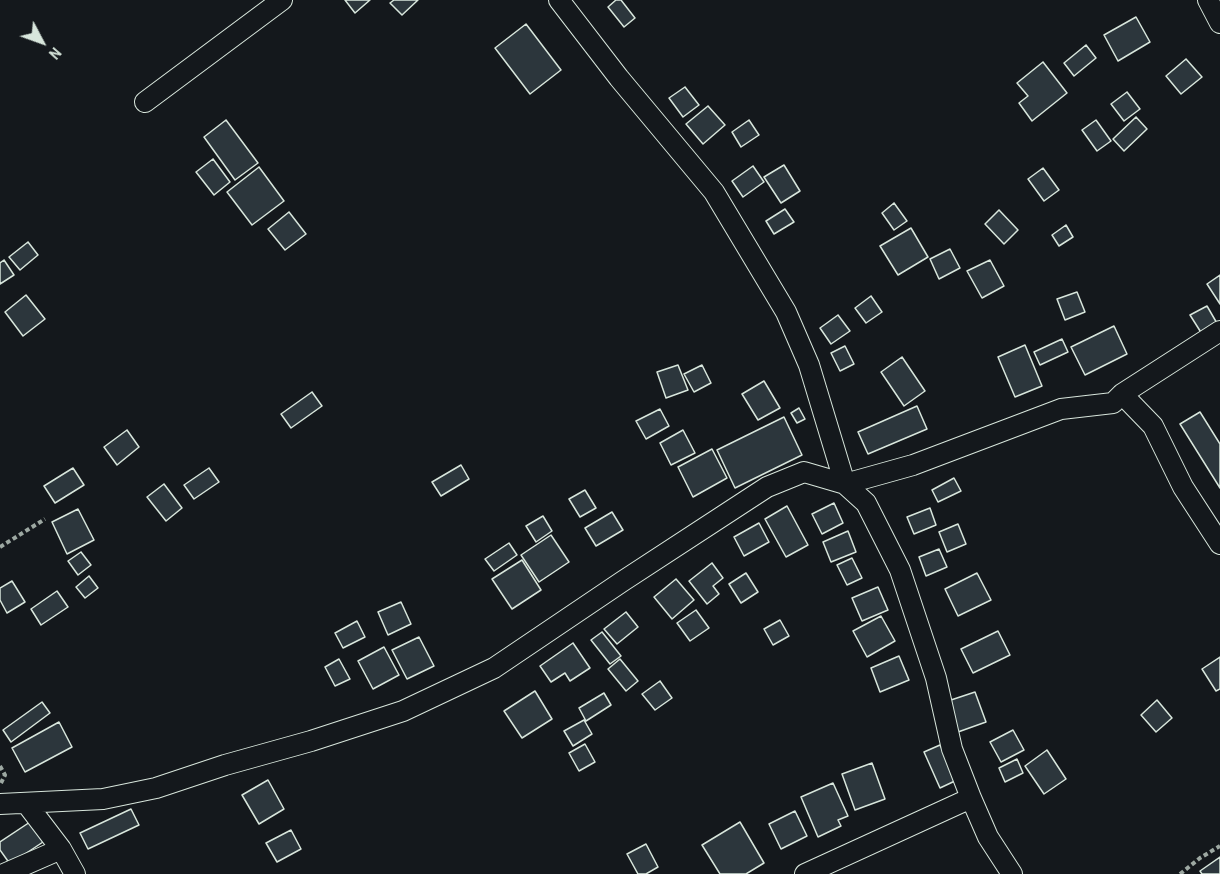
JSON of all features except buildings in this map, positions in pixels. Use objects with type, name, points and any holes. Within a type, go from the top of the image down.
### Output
[{"type":"street","points":[[145,102],[282,0]]},
{"type":"street","points":[[559,0],[619,78],[714,192],[760,268],[786,312],[809,365],[845,484]]},
{"type":"street","points":[[1208,0],[1220,23]]},
{"type":"street","points":[[845,484],[913,465],[1061,409],[1113,403],[1122,394],[1220,331]]},
{"type":"street","points":[[1122,394],[1153,426],[1183,487],[1220,544]]},
{"type":"street","points":[[0,804],[103,798],[156,788],[403,711],[494,668],[767,487],[804,472],[845,484],[866,503],[900,570],[936,678],[952,750],[988,837],[1012,874]]},
{"type":"street","points":[[805,874],[971,798]]},
{"type":"street","points":[[26,803],[61,849],[75,874]]},
{"type":"street","points":[[4,874],[61,849]]},
{"type":"path","points":[[0,547],[45,519]]},
{"type":"path","points":[[0,766],[5,775],[0,785]]},
{"type":"path","points":[[1180,874],[1220,846]]}]
